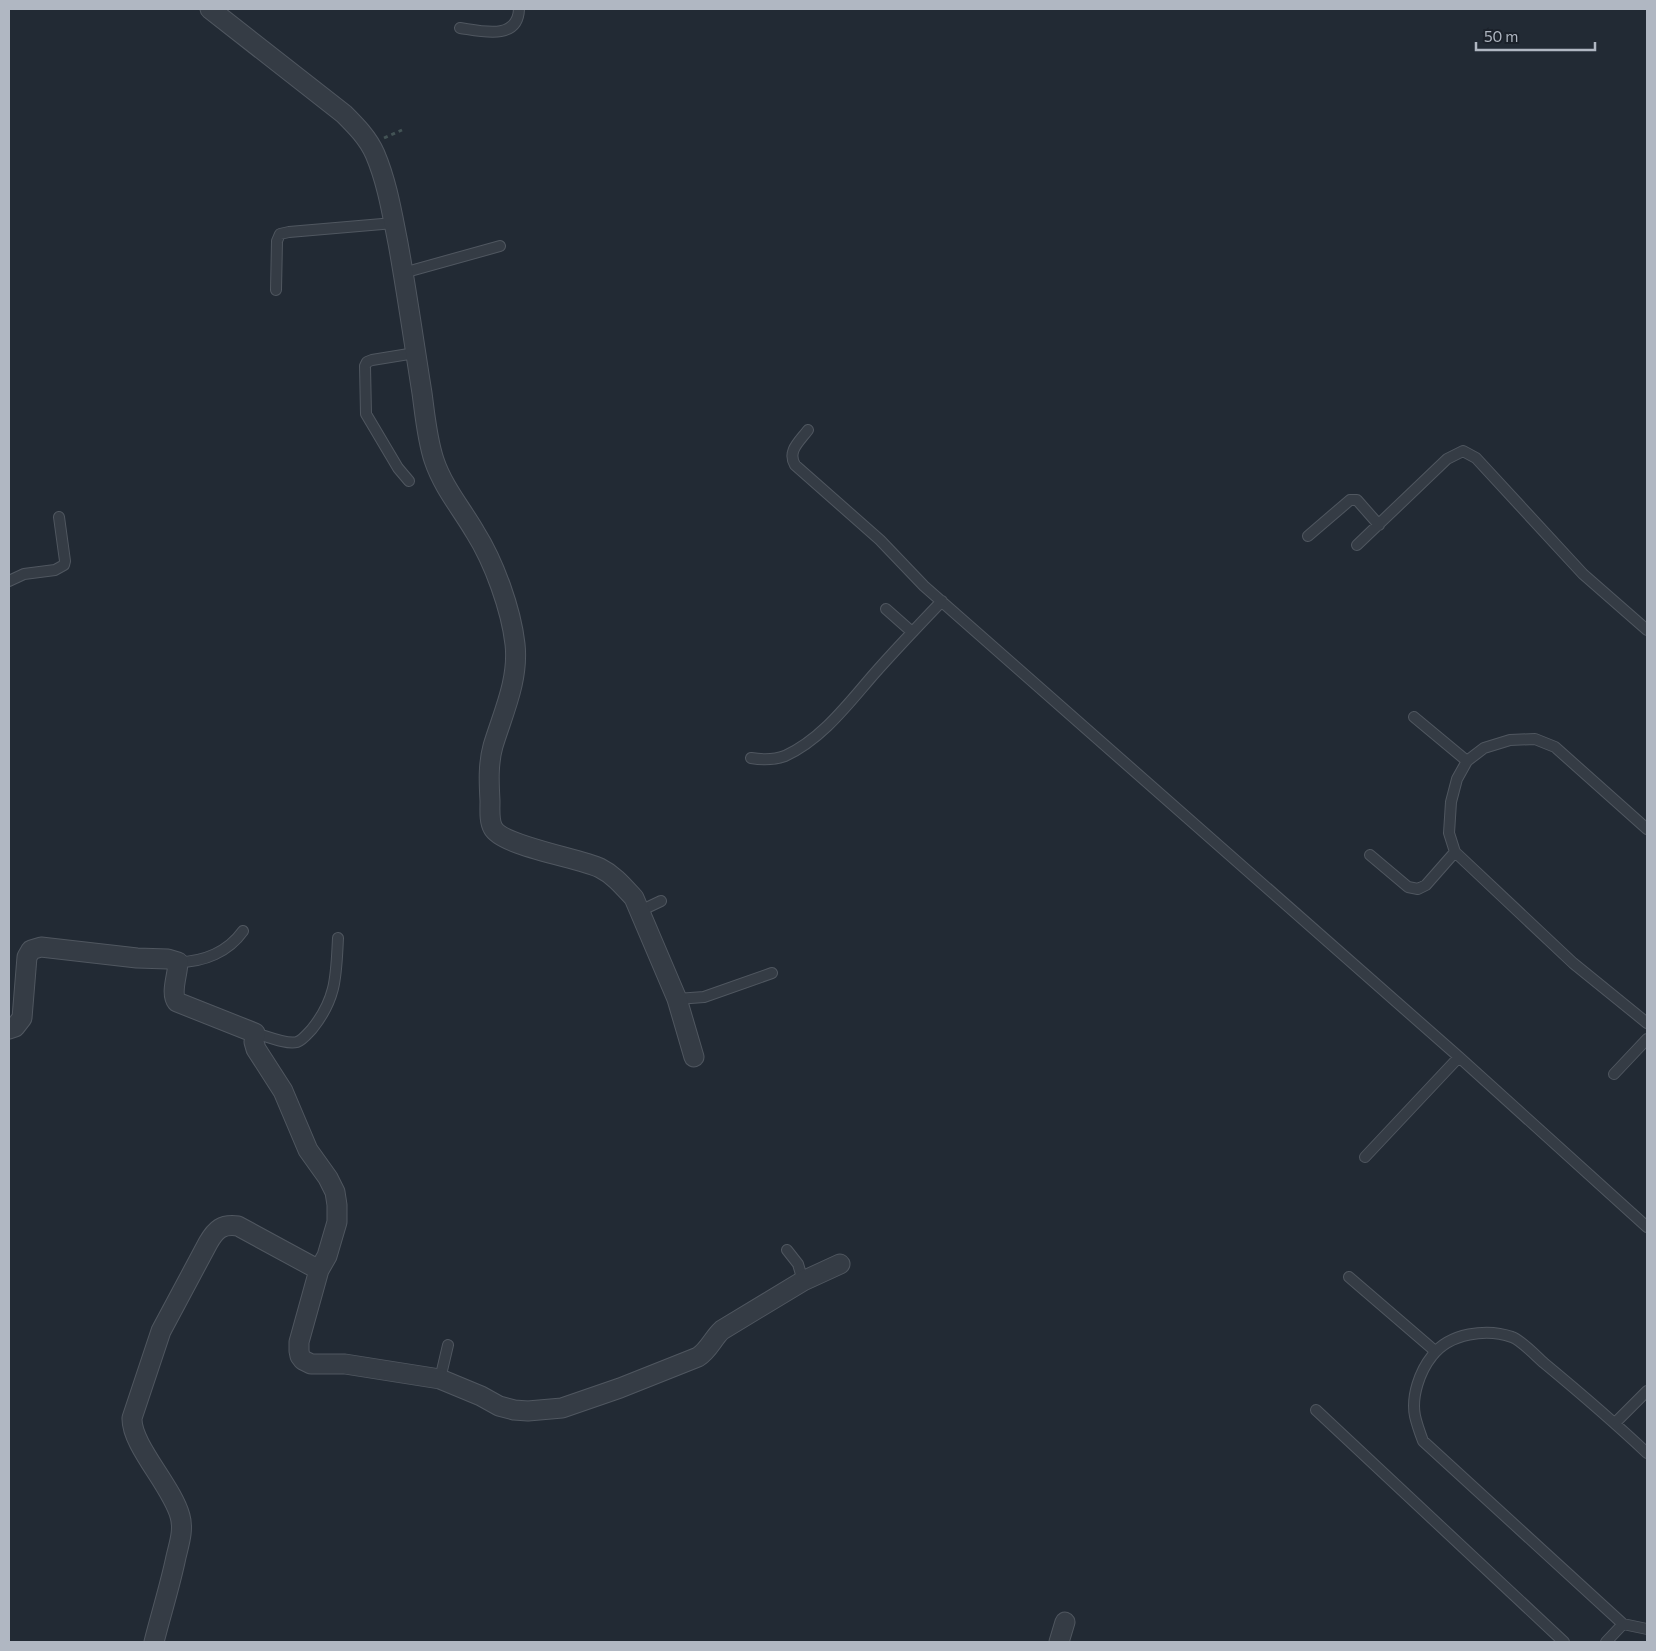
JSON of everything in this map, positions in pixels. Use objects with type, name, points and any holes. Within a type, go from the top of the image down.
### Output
[{"type":"street","points":[[210,9],[344,114],[360,131],[375,153],[394,223],[431,448],[442,480],[488,554],[510,615],[515,645],[515,673],[506,711],[491,754],[488,779],[492,828],[509,840],[592,865],[614,876],[634,898],[677,998],[694,1057]]},
{"type":"street","points":[[9,1029],[16,1027],[22,1018],[26,957],[31,950],[41,947],[137,958],[168,959],[178,962],[178,974],[173,994],[177,1002],[256,1033],[254,1042],[256,1049],[283,1091],[308,1150],[328,1178],[335,1192],[337,1222],[327,1256],[319,1270],[299,1342],[299,1351],[303,1360],[311,1364],[345,1364],[440,1379],[481,1396],[499,1406],[514,1410],[528,1411],[562,1408],[620,1388],[704,1354],[717,1334],[722,1330],[803,1281],[840,1264]]},
{"type":"street","points":[[154,1642],[180,1540],[180,1517],[174,1500],[140,1445],[132,1425],[132,1418],[161,1331],[208,1243],[214,1233],[222,1227],[238,1226],[319,1270]]},
{"type":"street","points":[[1058,1642],[1065,1622]]},
{"type":"lane","points":[[460,28],[493,32],[504,30],[518,20],[519,9]]},
{"type":"lane","points":[[276,290],[277,241],[280,234],[394,223]]},
{"type":"lane","points":[[403,273],[500,246]]},
{"type":"lane","points":[[409,481],[398,468],[366,414],[365,366],[367,362],[372,360],[416,353]]},
{"type":"lane","points":[[808,430],[792,452],[792,459],[796,465],[880,540],[924,586],[1460,1057],[1647,1227]]},
{"type":"lane","points":[[1357,545],[1447,459],[1463,451],[1476,458],[1583,574],[1647,630]]},
{"type":"lane","points":[[1308,536],[1350,500],[1354,499],[1379,525]]},
{"type":"lane","points":[[9,581],[24,574],[55,570],[64,565],[59,518]]},
{"type":"lane","points":[[751,758],[760,760],[785,756],[829,725],[942,601]]},
{"type":"lane","points":[[886,609],[912,632]]},
{"type":"lane","points":[[1414,716],[1468,761]]},
{"type":"lane","points":[[1647,829],[1555,747],[1535,739],[1510,740],[1493,745],[1484,748],[1468,761],[1457,779],[1451,802],[1449,833],[1455,852],[1573,963],[1647,1023]]},
{"type":"lane","points":[[1370,855],[1408,887],[1418,889],[1426,885],[1455,852]]},
{"type":"lane","points":[[640,911],[661,901]]},
{"type":"lane","points":[[178,962],[200,960],[224,949],[236,940],[243,931]]},
{"type":"lane","points":[[256,1033],[289,1042],[297,1042],[322,1017],[335,984],[338,938]]},
{"type":"lane","points":[[677,998],[704,997],[772,973]]},
{"type":"lane","points":[[1614,1074],[1647,1039]]},
{"type":"lane","points":[[1365,1158],[1460,1057]]},
{"type":"lane","points":[[787,1250],[798,1264],[803,1281]]},
{"type":"lane","points":[[1349,1276],[1435,1351]]},
{"type":"lane","points":[[1647,1453],[1615,1423],[1514,1337],[1491,1332],[1472,1334],[1452,1340],[1435,1351],[1418,1379],[1414,1415],[1423,1442],[1623,1624],[1647,1629]]},
{"type":"lane","points":[[440,1379],[448,1345]]},
{"type":"lane","points":[[1615,1423],[1647,1391]]},
{"type":"lane","points":[[1316,1410],[1564,1642]]},
{"type":"lane","points":[[1606,1642],[1623,1624]]}]
